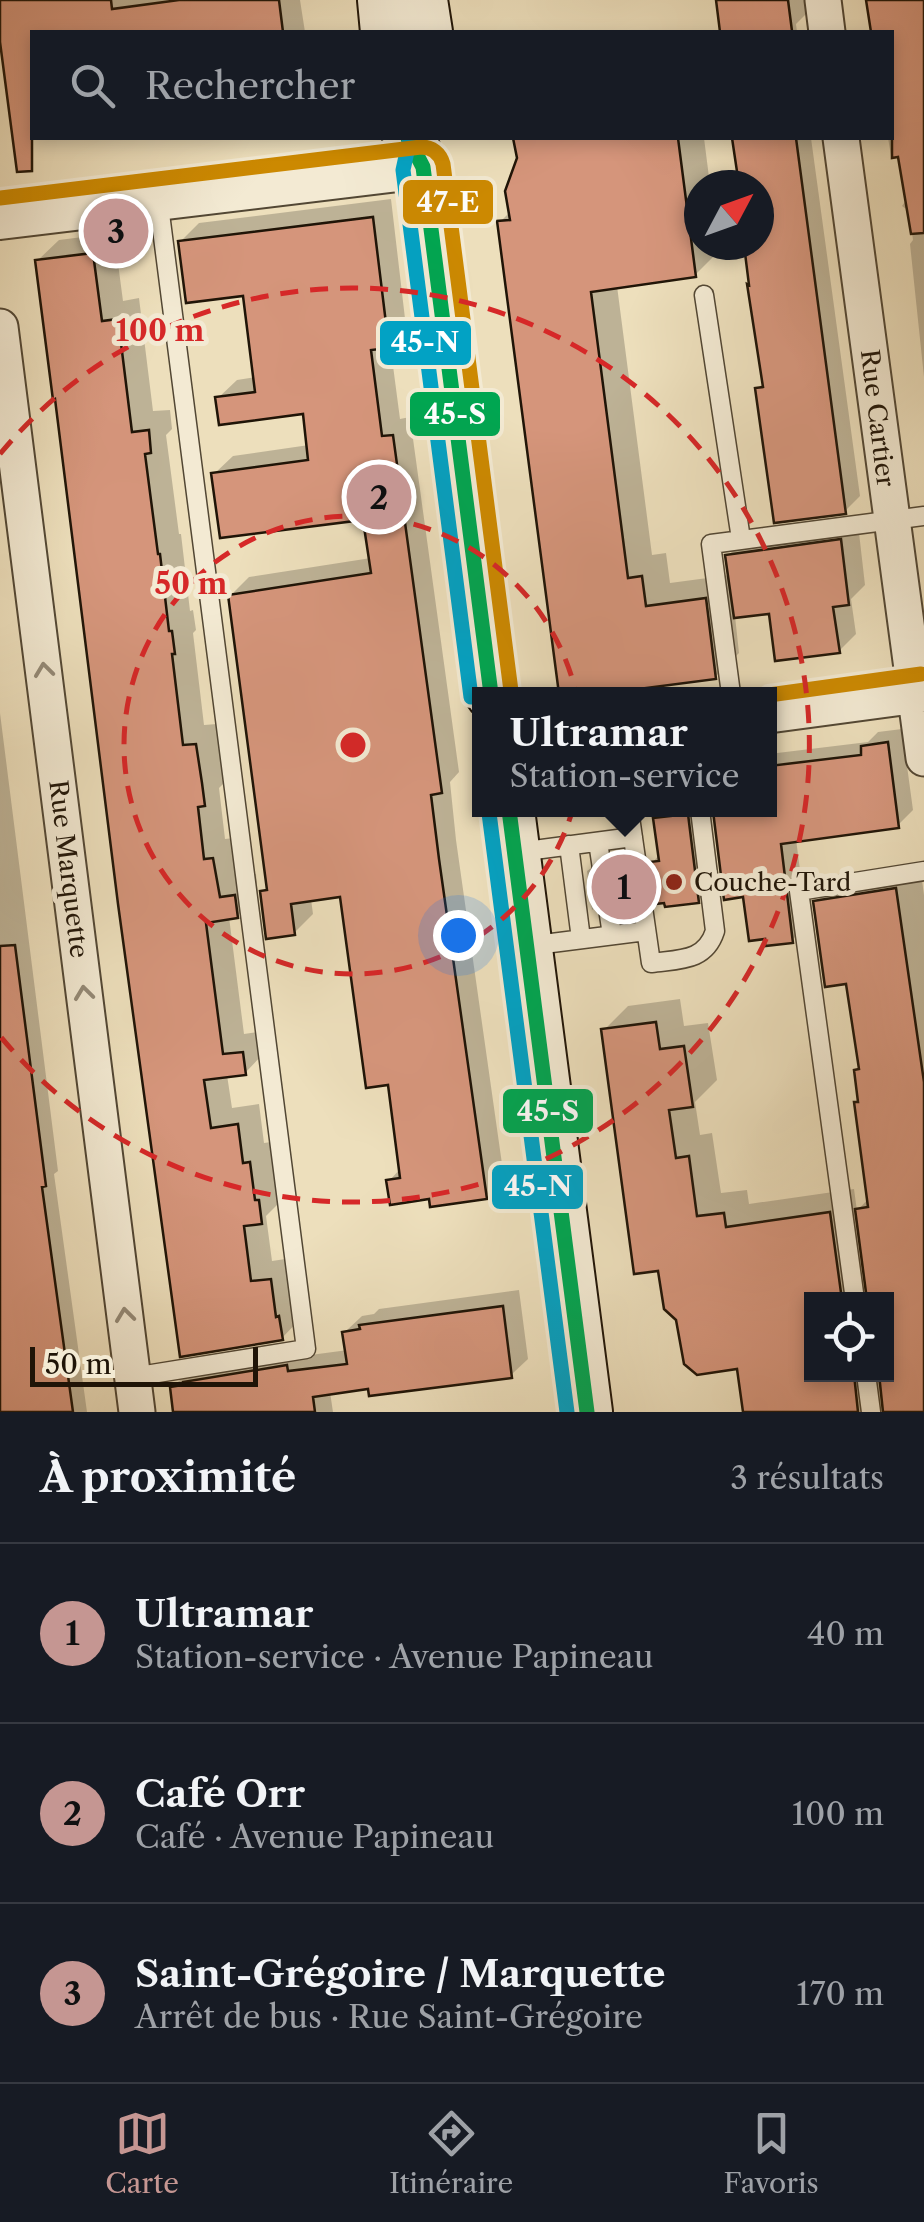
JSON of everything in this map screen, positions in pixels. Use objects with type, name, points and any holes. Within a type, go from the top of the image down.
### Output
[{"type":"main road","points":[[383,0],[386,30]]},
{"type":"main road","points":[[422,0],[427,30]]},
{"type":"main road","points":[[420,148],[490,687]]},
{"type":"main road","points":[[512,831],[587,1412]]},
{"type":"street","points":[[823,0],[828,30]]},
{"type":"street","name":"Rue Cartier","points":[[842,140],[907,518],[924,758]]},
{"type":"street","points":[[0,218],[158,198],[420,148]]},
{"type":"street","name":"Rue Marquette","points":[[0,327],[135,1395]]},
{"type":"street","points":[[777,715],[919,694]]},
{"type":"lane","points":[[135,1395],[306,1349],[158,198]]},
{"type":"lane","points":[[704,294],[741,539]]},
{"type":"lane","points":[[730,687],[710,544],[907,518]]},
{"type":"lane","points":[[630,817],[651,964],[692,958],[711,944],[716,932],[701,817]]},
{"type":"lane","points":[[512,831],[568,845],[633,837]]},
{"type":"lane","points":[[598,842],[612,935]]},
{"type":"lane","points":[[568,845],[581,939]]},
{"type":"lane","points":[[854,1292],[798,891],[924,871]]},
{"type":"lane","points":[[526,946],[646,931]]},
{"type":"lane","points":[[867,1382],[871,1412]]},
{"type":"building","points":[[0,0],[111,0],[112,9],[179,0],[279,0],[283,30],[30,30],[32,171],[17,172],[0,42]]},
{"type":"building","points":[[716,0],[788,0],[792,30],[720,30]]},
{"type":"building","points":[[866,0],[924,0],[924,233],[911,234],[898,157],[892,158],[894,30],[871,30]]},
{"type":"building","points":[[513,140],[678,140],[684,184],[684,260],[694,260],[696,277],[591,292],[628,578],[642,576],[646,606],[706,598],[716,679],[654,687],[558,687],[497,221],[510,220],[505,191],[517,158]]},
{"type":"building","points":[[732,140],[796,140],[846,514],[774,523],[755,388],[763,387],[746,260],[774,260],[774,170],[737,170]]},
{"type":"building","points":[[373,217],[389,348],[371,350],[382,436],[393,435],[442,793],[431,795],[487,1199],[430,1207],[429,1199],[390,1205],[386,1180],[400,1178],[388,1085],[366,1088],[340,897],[291,904],[295,935],[266,939],[260,891],[267,890],[228,595],[371,573],[363,520],[220,538],[211,473],[308,460],[303,414],[219,425],[215,397],[255,392],[243,296],[186,303],[178,241]]},
{"type":"building","points":[[93,253],[102,321],[118,319],[132,432],[149,430],[151,453],[145,454],[172,631],[183,745],[196,744],[205,806],[198,807],[204,859],[213,858],[220,897],[235,895],[238,918],[206,923],[223,1054],[243,1052],[246,1075],[204,1080],[211,1128],[238,1124],[243,1163],[250,1162],[262,1224],[244,1226],[251,1281],[271,1279],[283,1340],[180,1357],[35,260]]},
{"type":"building","points":[[841,539],[849,605],[833,607],[840,653],[775,661],[769,614],[734,618],[725,555]]},
{"type":"building","points":[[888,742],[899,828],[781,844],[793,943],[765,946],[765,939],[749,941],[743,897],[724,900],[714,817],[777,817],[777,765],[861,755],[861,746]]},
{"type":"building","name":"Couche-Tard","points":[[688,817],[699,903],[665,907],[664,903],[655,904],[649,862],[659,861],[653,818]]},
{"type":"building","points":[[896,888],[924,1082],[924,1412],[883,1412],[880,1382],[894,1382],[894,1292],[866,1292],[855,1209],[868,1207],[854,1102],[858,1102],[854,1070],[859,1069],[846,984],[825,987],[813,901]]},
{"type":"building","points":[[15,945],[46,1186],[42,1187],[73,1412],[0,1412],[0,946]]},
{"type":"building","points":[[656,1022],[660,1049],[684,1046],[693,1107],[669,1110],[676,1158],[689,1156],[697,1216],[724,1213],[726,1227],[830,1212],[841,1292],[804,1292],[804,1382],[855,1382],[858,1412],[743,1412],[737,1369],[697,1375],[684,1364],[676,1320],[664,1309],[658,1271],[634,1274],[601,1029]]},
{"type":"building","points":[[503,1306],[512,1378],[369,1396],[368,1389],[313,1397],[315,1412],[173,1412],[170,1387],[183,1382],[287,1365],[288,1371],[347,1364],[342,1332],[360,1329],[359,1325]]},
{"type":"transit line","name":"45-S","points":[[409,140],[423,167],[490,687]]},
{"type":"transit line","name":"45-N","points":[[410,140],[403,170],[471,697]]},
{"type":"transit line","name":"47-E","points":[[0,198],[421,147],[438,154],[443,164],[510,687]]},
{"type":"transit line","name":"47-E","points":[[777,694],[921,674]]},
{"type":"transit line","name":"45-N","points":[[490,817],[567,1412]]},
{"type":"transit line","name":"45-S","points":[[510,817],[587,1412]]},
{"type":"place","name":"Saint-Grégoire / Marquette","points":[[116,231]]},
{"type":"place","name":"Café Orr","points":[[379,497]]},
{"type":"place","name":"Couche-Tard","points":[[674,882]]},
{"type":"place","name":"Ultramar","points":[[624,887]]}]
